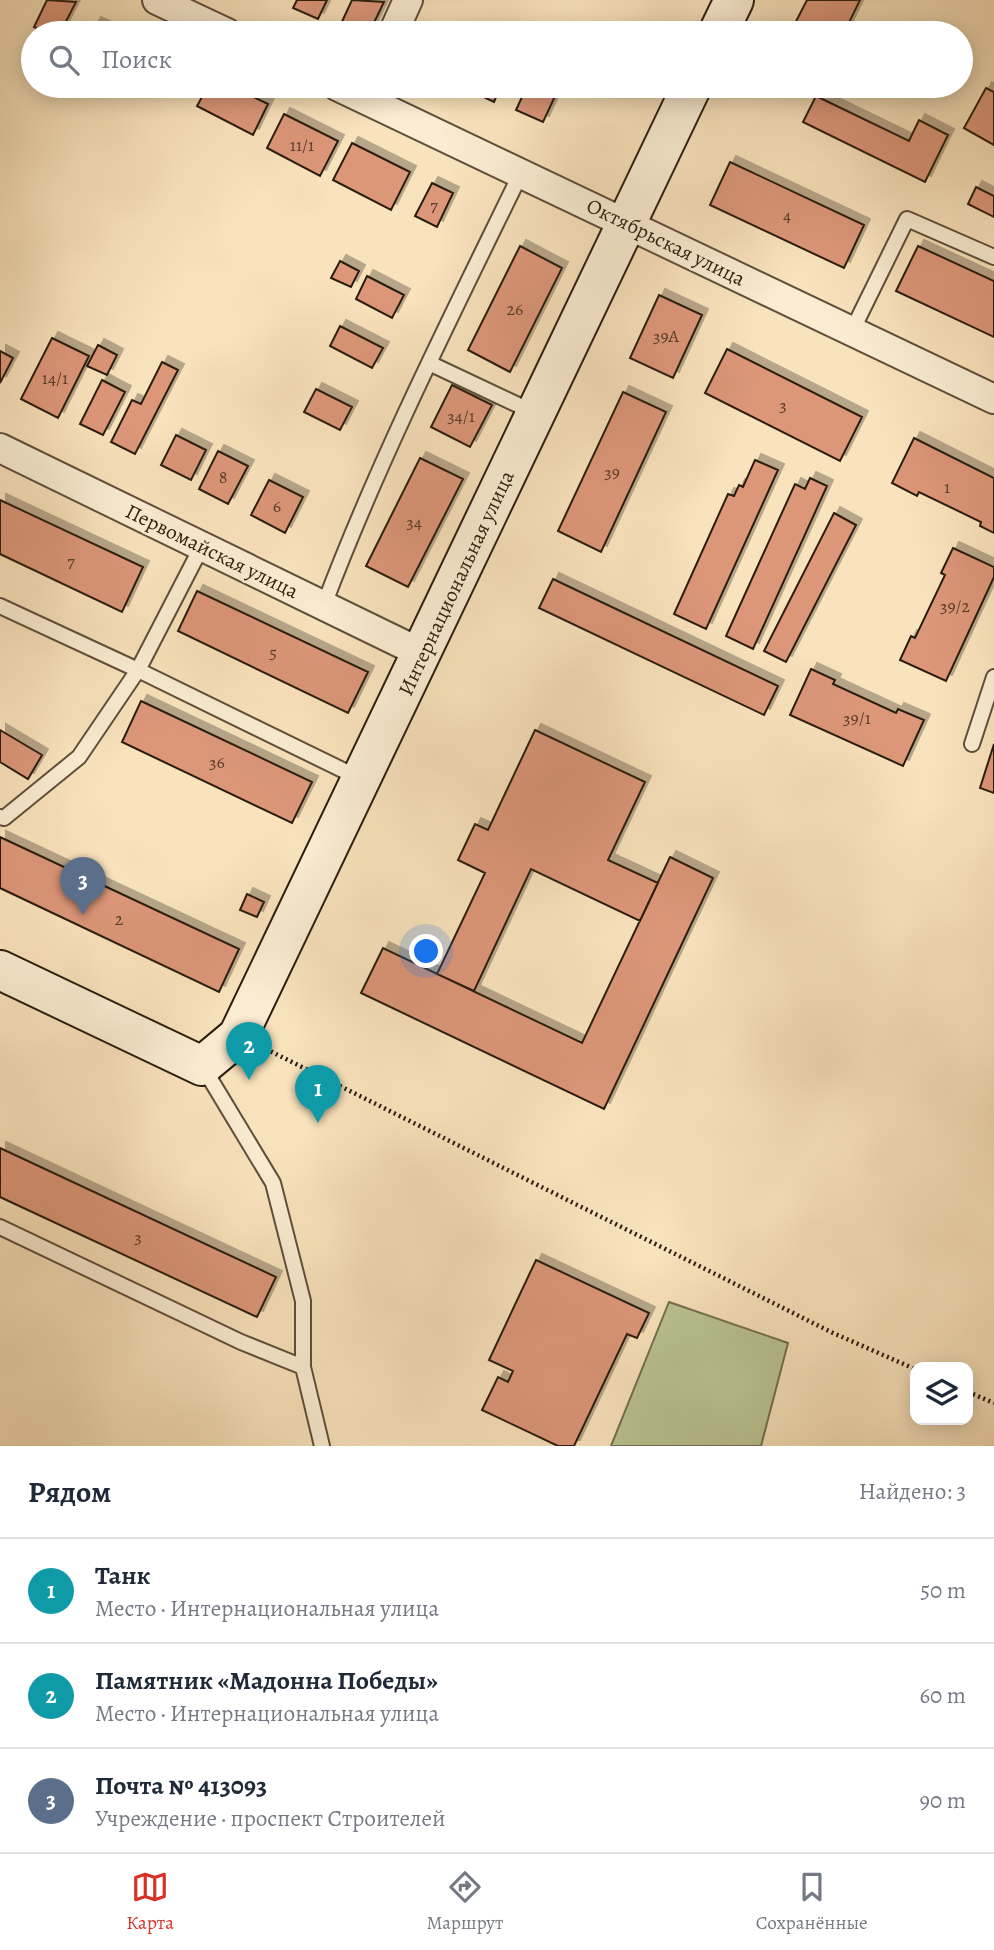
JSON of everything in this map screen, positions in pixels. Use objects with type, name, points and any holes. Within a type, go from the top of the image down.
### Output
[{"type":"street","points":[[157,0],[202,21]]},
{"type":"street","points":[[398,21],[408,0]]},
{"type":"street","points":[[724,21],[734,0]]},
{"type":"street","name":"Октябрьская улица","points":[[371,98],[521,173],[994,399]]},
{"type":"street","name":"Интернациональная улица","points":[[202,1066],[239,1036],[686,98]]},
{"type":"street","name":"Первомайская улица","points":[[0,448],[423,654]]},
{"type":"street","points":[[0,970],[202,1066]]},
{"type":"lane","points":[[324,606],[347,545],[429,363],[521,173]]},
{"type":"lane","points":[[852,331],[907,219],[994,257]]},
{"type":"lane","points":[[429,363],[536,414]]},
{"type":"lane","points":[[0,817],[4,818],[79,757],[138,670],[202,546]]},
{"type":"lane","points":[[0,606],[362,779]]},
{"type":"lane","points":[[972,744],[994,677]]},
{"type":"lane","points":[[202,1066],[273,1183],[303,1301],[303,1367],[322,1446]]},
{"type":"lane","points":[[0,1227],[241,1342],[303,1367]]},
{"type":"path","points":[[239,1036],[833,1333],[910,1367]]},
{"type":"path","points":[[973,1394],[994,1403]]},
{"type":"green space","points":[[669,1302],[788,1343],[761,1446],[611,1446]]},
{"type":"building","points":[[47,0],[76,2],[66,21],[37,21]]},
{"type":"building","points":[[297,0],[327,0],[318,19],[293,8]]},
{"type":"building","points":[[352,0],[384,2],[375,21],[342,21]]},
{"type":"building","points":[[807,0],[860,0],[850,21],[796,21]]},
{"type":"building","points":[[986,88],[994,92],[994,145],[964,128]]},
{"type":"building","points":[[201,98],[256,98],[268,104],[253,135],[197,106]]},
{"type":"building","points":[[522,98],[554,98],[543,122],[516,110]]},
{"type":"building","points":[[815,98],[820,98],[909,141],[919,120],[948,135],[925,182],[803,122]]},
{"type":"building","points":[[284,114],[338,141],[320,176],[267,148]]},
{"type":"building","points":[[352,143],[410,172],[391,210],[333,180]]},
{"type":"building","points":[[730,162],[864,225],[844,268],[710,205]]},
{"type":"building","points":[[432,183],[453,193],[437,227],[415,216]]},
{"type":"building","points":[[976,187],[994,196],[994,217],[968,204]]},
{"type":"building","points":[[520,246],[562,268],[510,372],[468,350]]},
{"type":"building","points":[[918,246],[994,281],[994,337],[896,291]]},
{"type":"building","points":[[340,261],[359,271],[351,287],[331,278]]},
{"type":"building","points":[[367,276],[404,295],[392,318],[356,299]]},
{"type":"building","points":[[659,295],[702,315],[673,378],[630,358]]},
{"type":"building","points":[[340,326],[383,348],[372,368],[330,346]]},
{"type":"building","points":[[52,338],[89,356],[58,418],[21,399]]},
{"type":"building","points":[[98,345],[117,355],[107,375],[87,366]]},
{"type":"building","points":[[727,349],[862,417],[840,461],[705,393]]},
{"type":"building","points":[[0,351],[13,358],[0,383]]},
{"type":"building","points":[[162,362],[178,370],[135,454],[111,442],[132,400],[141,404]]},
{"type":"building","points":[[102,380],[125,392],[103,435],[80,424]]},
{"type":"building","points":[[452,385],[492,405],[470,447],[431,427]]},
{"type":"building","points":[[316,389],[352,407],[340,430],[304,412]]},
{"type":"building","points":[[623,392],[666,412],[601,552],[558,531]]},
{"type":"building","points":[[176,435],[206,450],[191,480],[161,465]]},
{"type":"building","points":[[914,438],[994,478],[994,533],[980,526],[981,522],[919,492],[917,496],[892,483]]},
{"type":"building","points":[[218,451],[248,466],[228,504],[199,489]]},
{"type":"building","points":[[420,458],[463,479],[408,587],[366,566]]},
{"type":"building","points":[[755,460],[778,470],[706,629],[674,614],[728,494],[734,496],[739,485],[743,487]]},
{"type":"building","points":[[810,478],[827,486],[753,649],[726,636],[795,484],[805,489]]},
{"type":"building","points":[[269,480],[303,497],[285,533],[251,515]]},
{"type":"building","points":[[0,500],[143,567],[122,612],[0,554]]},
{"type":"building","points":[[834,513],[856,525],[786,662],[764,651]]},
{"type":"building","points":[[953,548],[994,567],[994,577],[946,681],[900,660],[911,636],[915,638],[945,575],[941,573]]},
{"type":"building","points":[[553,579],[778,686],[764,715],[539,608]]},
{"type":"building","points":[[197,591],[368,672],[348,713],[178,631]]},
{"type":"building","points":[[811,669],[835,680],[833,684],[896,713],[898,709],[924,720],[903,766],[790,715]]},
{"type":"building","points":[[141,701],[312,782],[292,823],[122,742]]},
{"type":"building","points":[[0,730],[42,755],[28,779],[0,762]]},
{"type":"building","points":[[535,730],[645,782],[608,860],[658,883],[640,921],[531,869],[474,991],[437,974],[485,873],[458,860],[475,824],[488,830]]},
{"type":"building","points":[[994,744],[994,793],[980,788]]},
{"type":"building","points":[[0,837],[239,949],[219,992],[0,888]]},
{"type":"building","points":[[670,857],[713,878],[604,1109],[361,993],[383,948],[582,1043]]},
{"type":"building","points":[[247,894],[264,902],[257,917],[240,910]]},
{"type":"building","points":[[0,1148],[276,1277],[257,1317],[0,1197]]},
{"type":"building","points":[[536,1260],[649,1313],[637,1338],[627,1334],[574,1446],[558,1446],[482,1410],[498,1377],[508,1382],[513,1371],[489,1360]]},
{"type":"place","name":"Почта № 413093","points":[[83,915]]},
{"type":"place","name":"Памятник «Мадонна Победы»","points":[[249,1080]]},
{"type":"place","name":"Танк","points":[[318,1123]]}]
